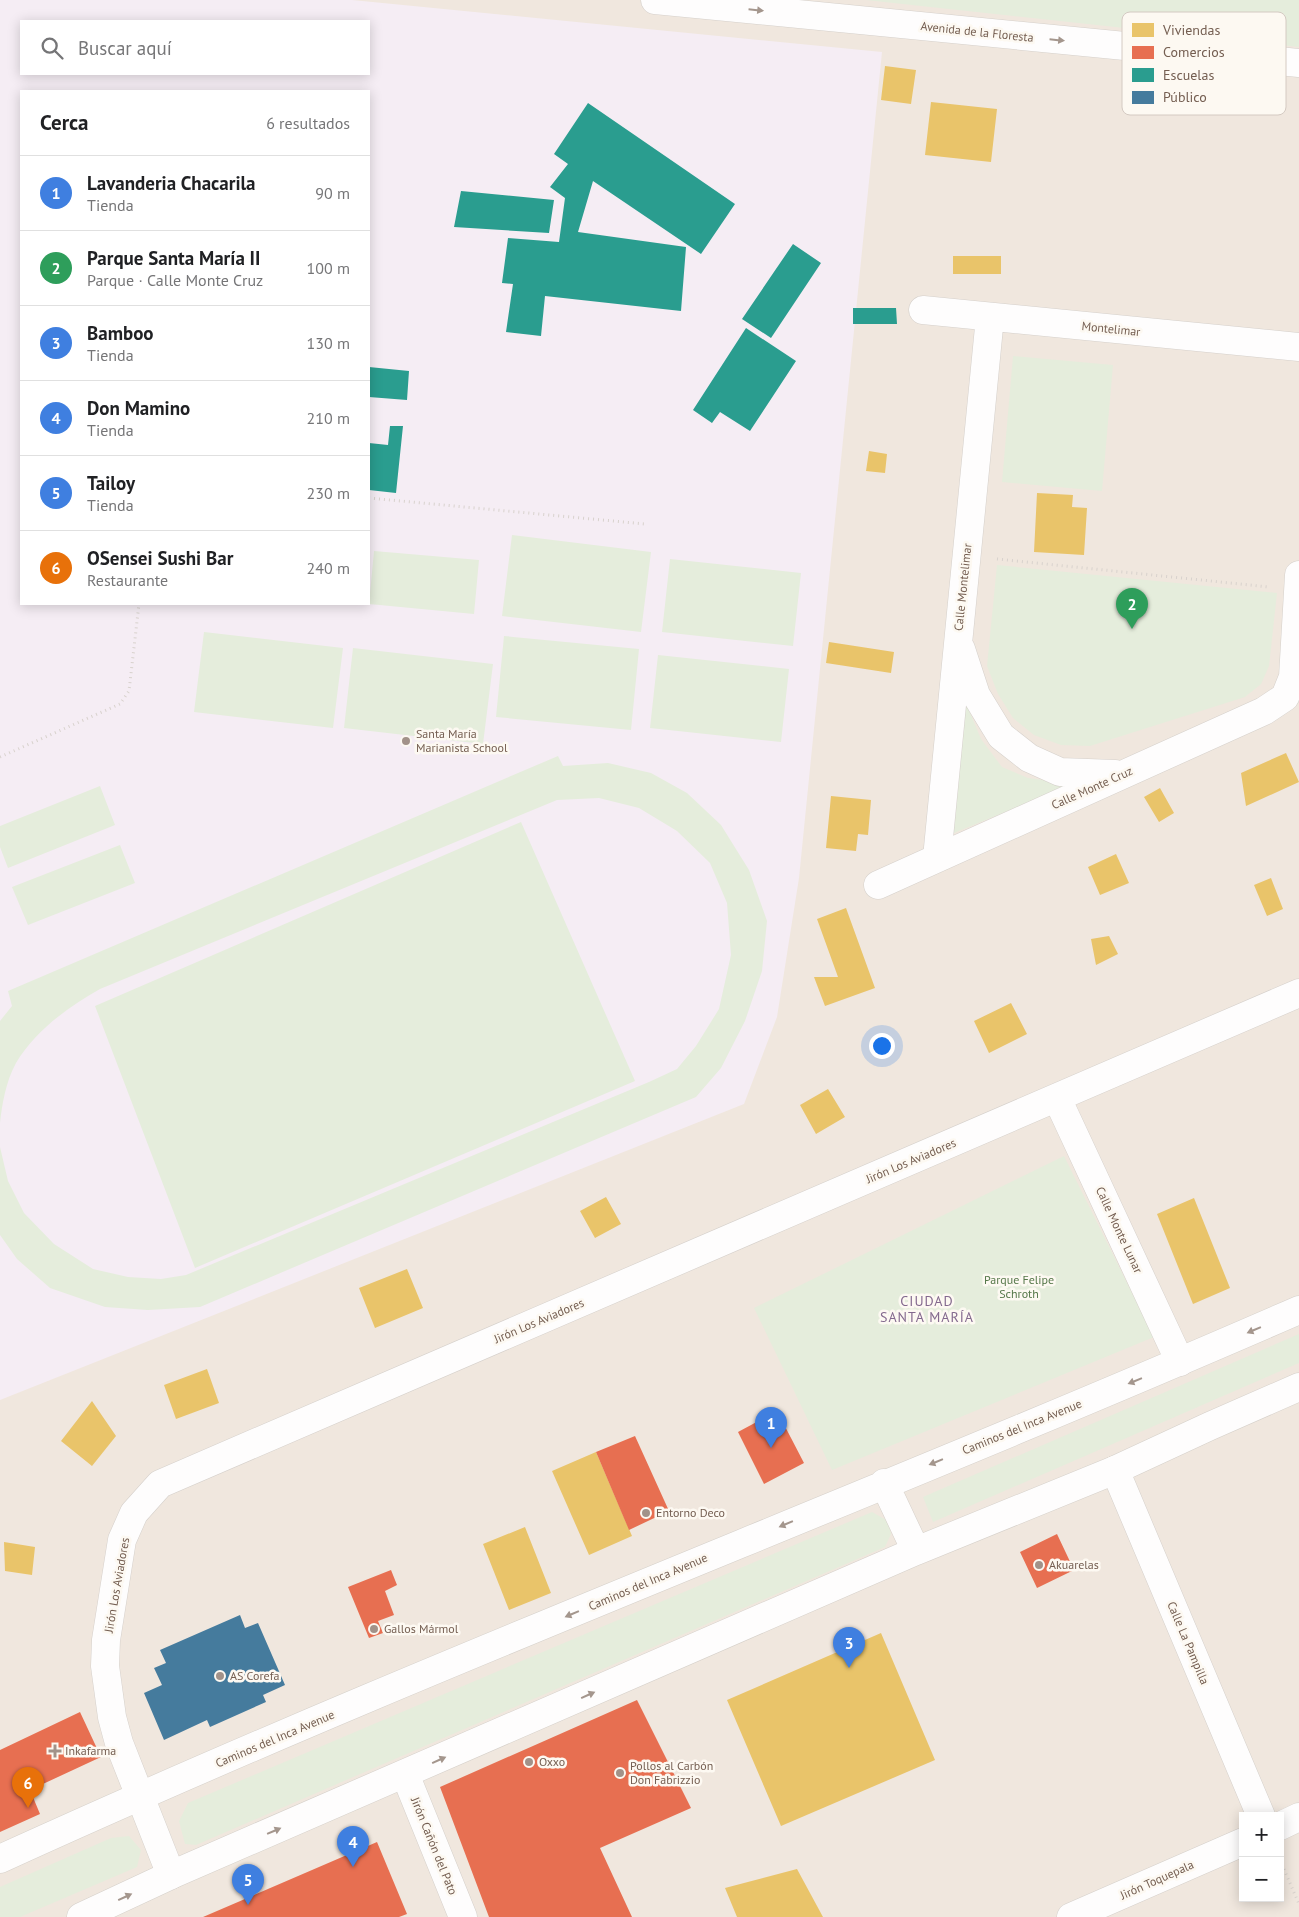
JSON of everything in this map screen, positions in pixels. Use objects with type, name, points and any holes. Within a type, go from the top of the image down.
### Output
[{"type":"street","name":"Avenida de la Floresta","points":[[655,0],[1122,46]]},
{"type":"street","name":"Avenida de la Floresta","points":[[1286,62],[1299,63]]},
{"type":"street","name":"Montelimar","points":[[923,310],[1299,347]]},
{"type":"street","name":"Calle Montelimar","points":[[937,858],[990,317]]},
{"type":"street","name":"Calle Monte Cruz","points":[[878,885],[1264,711],[1285,697],[1293,677],[1299,582]]},
{"type":"street","points":[[958,638],[976,695],[1001,736],[1029,758],[1060,772],[1124,774]]},
{"type":"street","name":"Jirón Los Aviadores","points":[[171,1875],[119,1743],[112,1717],[105,1666],[106,1640],[122,1540],[134,1513],[160,1484],[1299,993]]},
{"type":"street","name":"Calle Monte Lunar","points":[[1057,1098],[1180,1362]]},
{"type":"street","name":"Caminos del Inca Avenue","points":[[0,1860],[140,1796],[1180,1362],[1299,1310]]},
{"type":"street","points":[[81,1917],[171,1875],[916,1551],[1115,1470],[1299,1387]]},
{"type":"street","name":"Calle La Pampilla","points":[[1115,1470],[1259,1812]]},
{"type":"street","points":[[884,1484],[916,1551]]},
{"type":"street","name":"Jirón Cañón del Pato","points":[[406,1774],[463,1917]]},
{"type":"street","points":[[1284,1824],[1299,1818]]},
{"type":"street","name":"Jirón Toquepala","points":[[1071,1917],[1239,1844]]},
{"type":"path","points":[[370,498],[645,524]]},
{"type":"path","points":[[966,556],[1299,582]]},
{"type":"path","points":[[0,757],[120,704],[129,691],[139,605]]},
{"type":"path","points":[[1284,1869],[1299,1904]]},
{"type":"shaded area","points":[[0,0],[1299,0],[1299,1917],[0,1917]]},
{"type":"shaded area","name":"Santa María Marianista School","points":[[0,0],[352,0],[882,52],[799,878],[777,1017],[744,1104],[0,1400]]},
{"type":"green space","points":[[866,0],[1299,0],[1299,47],[1286,46],[1286,12],[1122,12],[1122,28]]},
{"type":"green space","points":[[1013,356],[1113,365],[1102,491],[1002,482]]},
{"type":"green space","points":[[512,535],[651,552],[641,632],[502,616]]},
{"type":"green space","points":[[374,551],[479,560],[474,614],[370,604]]},
{"type":"green space","points":[[670,559],[801,573],[793,646],[662,632]]},
{"type":"green space","points":[[997,565],[1277,593],[1269,666],[1261,684],[1245,697],[1090,746],[1061,745],[1034,735],[1013,718],[998,694],[987,666]]},
{"type":"green space","points":[[204,632],[343,648],[333,728],[194,712]]},
{"type":"green space","points":[[504,636],[639,649],[631,730],[496,717]]},
{"type":"green space","points":[[353,648],[493,664],[483,744],[344,728]]},
{"type":"green space","points":[[658,655],[789,669],[781,742],[650,728]]},
{"type":"green space","points":[[961,691],[981,739],[1002,767],[1028,778],[1074,784],[949,835]]},
{"type":"green space","points":[[558,756],[563,766],[608,763],[651,773],[687,793],[721,825],[749,870],[767,921],[762,971],[745,1021],[721,1068],[696,1097],[200,1307],[148,1310],[105,1307],[50,1288],[17,1259],[0,1235],[0,1147],[8,1181],[24,1213],[54,1244],[93,1269],[128,1277],[161,1279],[186,1275],[677,1069],[696,1046],[719,1009],[731,955],[727,903],[710,863],[677,831],[639,808],[599,798],[557,800],[100,989],[64,1012],[42,1030],[24,1051],[16,1063],[7,1085],[0,1123],[0,1021],[12,1006],[8,991]]},
{"type":"green space","points":[[100,786],[115,825],[8,868],[0,847],[0,826]]},
{"type":"green space","points":[[521,822],[635,1081],[195,1268],[95,1006]]},
{"type":"green space","points":[[120,845],[135,883],[28,925],[12,887]]},
{"type":"green space","name":"Parque Felipe Schroth","points":[[1064,1156],[1154,1337],[832,1470],[754,1308]]},
{"type":"green space","points":[[1299,1334],[1299,1363],[933,1522],[923,1497]]},
{"type":"green space","points":[[872,1512],[888,1521],[891,1534],[885,1547],[196,1845],[185,1844],[179,1821],[188,1803]]},
{"type":"green space","points":[[129,1836],[141,1850],[137,1867],[20,1917],[0,1917],[0,1887],[111,1838]]},
{"type":"building: Viviendas","points":[[885,66],[916,70],[911,104],[881,100]]},
{"type":"building: Viviendas","points":[[931,102],[997,109],[991,162],[925,155]]},
{"type":"building: Viviendas","points":[[953,256],[1001,256],[1001,274],[953,274]]},
{"type":"building: Viviendas","points":[[869,451],[887,454],[885,473],[866,471]]},
{"type":"building: Viviendas","points":[[1037,493],[1073,495],[1072,507],[1087,508],[1084,555],[1034,552]]},
{"type":"building: Viviendas","points":[[829,642],[894,652],[891,673],[826,663]]},
{"type":"building: Viviendas","points":[[1286,753],[1299,782],[1246,806],[1241,773]]},
{"type":"building: Viviendas","points":[[1160,788],[1174,813],[1159,822],[1144,797]]},
{"type":"building: Viviendas","points":[[831,796],[871,800],[868,835],[858,834],[856,851],[826,848]]},
{"type":"building: Viviendas","points":[[1116,854],[1129,883],[1100,895],[1088,867]]},
{"type":"building: Viviendas","points":[[1271,878],[1283,909],[1267,916],[1254,885]]},
{"type":"building: Viviendas","points":[[846,908],[875,988],[825,1006],[814,977],[838,977],[817,919]]},
{"type":"building: Viviendas","points":[[1109,936],[1118,954],[1096,965],[1091,939]]},
{"type":"building: Viviendas","points":[[1011,1003],[1027,1034],[989,1053],[974,1021]]},
{"type":"building: Viviendas","points":[[828,1089],[845,1117],[816,1134],[800,1105]]},
{"type":"building: Viviendas","points":[[606,1197],[621,1224],[595,1238],[580,1211]]},
{"type":"building: Viviendas","points":[[1194,1198],[1230,1288],[1193,1304],[1157,1214]]},
{"type":"building: Viviendas","points":[[407,1269],[423,1308],[375,1328],[359,1288]]},
{"type":"building: Viviendas","points":[[207,1369],[219,1403],[176,1419],[164,1385]]},
{"type":"building: Viviendas","points":[[92,1401],[116,1436],[92,1466],[61,1441]]},
{"type":"building: Viviendas","points":[[596,1452],[632,1536],[589,1555],[552,1471]]},
{"type":"building: Viviendas","points":[[525,1527],[551,1593],[509,1610],[483,1544]]},
{"type":"building: Viviendas","points":[[4,1542],[35,1547],[32,1575],[5,1571]]},
{"type":"building: Viviendas","points":[[881,1633],[935,1760],[781,1826],[727,1700]]},
{"type":"building: Viviendas","points":[[797,1869],[823,1917],[737,1917],[725,1888]]},
{"type":"building: Comercios","points":[[777,1411],[804,1463],[764,1484],[738,1432]]},
{"type":"building: Comercios","points":[[635,1436],[669,1511],[629,1530],[596,1452]]},
{"type":"building: Comercios","points":[[1057,1534],[1074,1570],[1037,1588],[1020,1552]]},
{"type":"building: Comercios","points":[[391,1570],[397,1585],[385,1591],[394,1615],[378,1621],[383,1633],[369,1638],[348,1587]]},
{"type":"building: Comercios","points":[[637,1700],[691,1808],[600,1848],[632,1917],[489,1917],[440,1787]]},
{"type":"building: Comercios","name":"Inkafarma","points":[[80,1712],[101,1757],[30,1790],[40,1814],[0,1832],[0,1750]]},
{"type":"building: Comercios","points":[[377,1842],[407,1914],[399,1917],[203,1917]]},
{"type":"building: Escuelas","points":[[588,103],[735,204],[701,254],[593,181],[578,232],[686,247],[681,311],[545,296],[541,336],[506,332],[513,284],[502,283],[508,238],[559,242],[565,198],[550,187],[568,164],[554,154]]},
{"type":"building: Escuelas","points":[[461,191],[554,200],[549,233],[454,227]]},
{"type":"building: Escuelas","points":[[793,244],[821,263],[771,338],[742,319]]},
{"type":"building: Escuelas","points":[[853,308],[896,308],[897,324],[853,324]]},
{"type":"building: Escuelas","points":[[746,328],[796,361],[750,431],[720,412],[712,423],[693,410]]},
{"type":"building: Escuelas","points":[[370,367],[409,371],[407,400],[370,397]]},
{"type":"building: Escuelas","points":[[390,426],[403,426],[396,493],[370,490],[370,443],[388,445]]},
{"type":"building: Público","name":"AS Corefa","points":[[240,1615],[245,1628],[258,1623],[285,1685],[263,1695],[266,1702],[210,1727],[207,1720],[164,1740],[144,1693],[162,1685],[154,1668],[166,1663],[160,1650]]},
{"type":"place","name":"Parque Santa María II","points":[[1132,629]]},
{"type":"place","name":"Santa María Marianista School","points":[[406,741]]},
{"type":"place","name":"Lavanderia Chacarila","points":[[771,1448]]},
{"type":"place","name":"Entorno Deco","points":[[646,1513]]},
{"type":"place","name":"Akuarelas","points":[[1039,1565]]},
{"type":"place","name":"Gallos Mármol","points":[[374,1629]]},
{"type":"place","name":"Bamboo","points":[[849,1668]]},
{"type":"place","name":"AS Corefa","points":[[220,1676]]},
{"type":"place","name":"Inkafarma","points":[[55,1751]]},
{"type":"place","name":"Oxxo","points":[[529,1762]]},
{"type":"place","name":"Pollos al Carbón Don Fabrizzio","points":[[620,1773]]},
{"type":"place","name":"OSensei Sushi Bar","points":[[28,1808]]},
{"type":"place","name":"Don Mamino","points":[[353,1867]]},
{"type":"place","name":"Tailoy","points":[[248,1905]]},
{"type":"district","name":"CIUDAD SANTA MARÍA","points":[[927,1309]]}]
